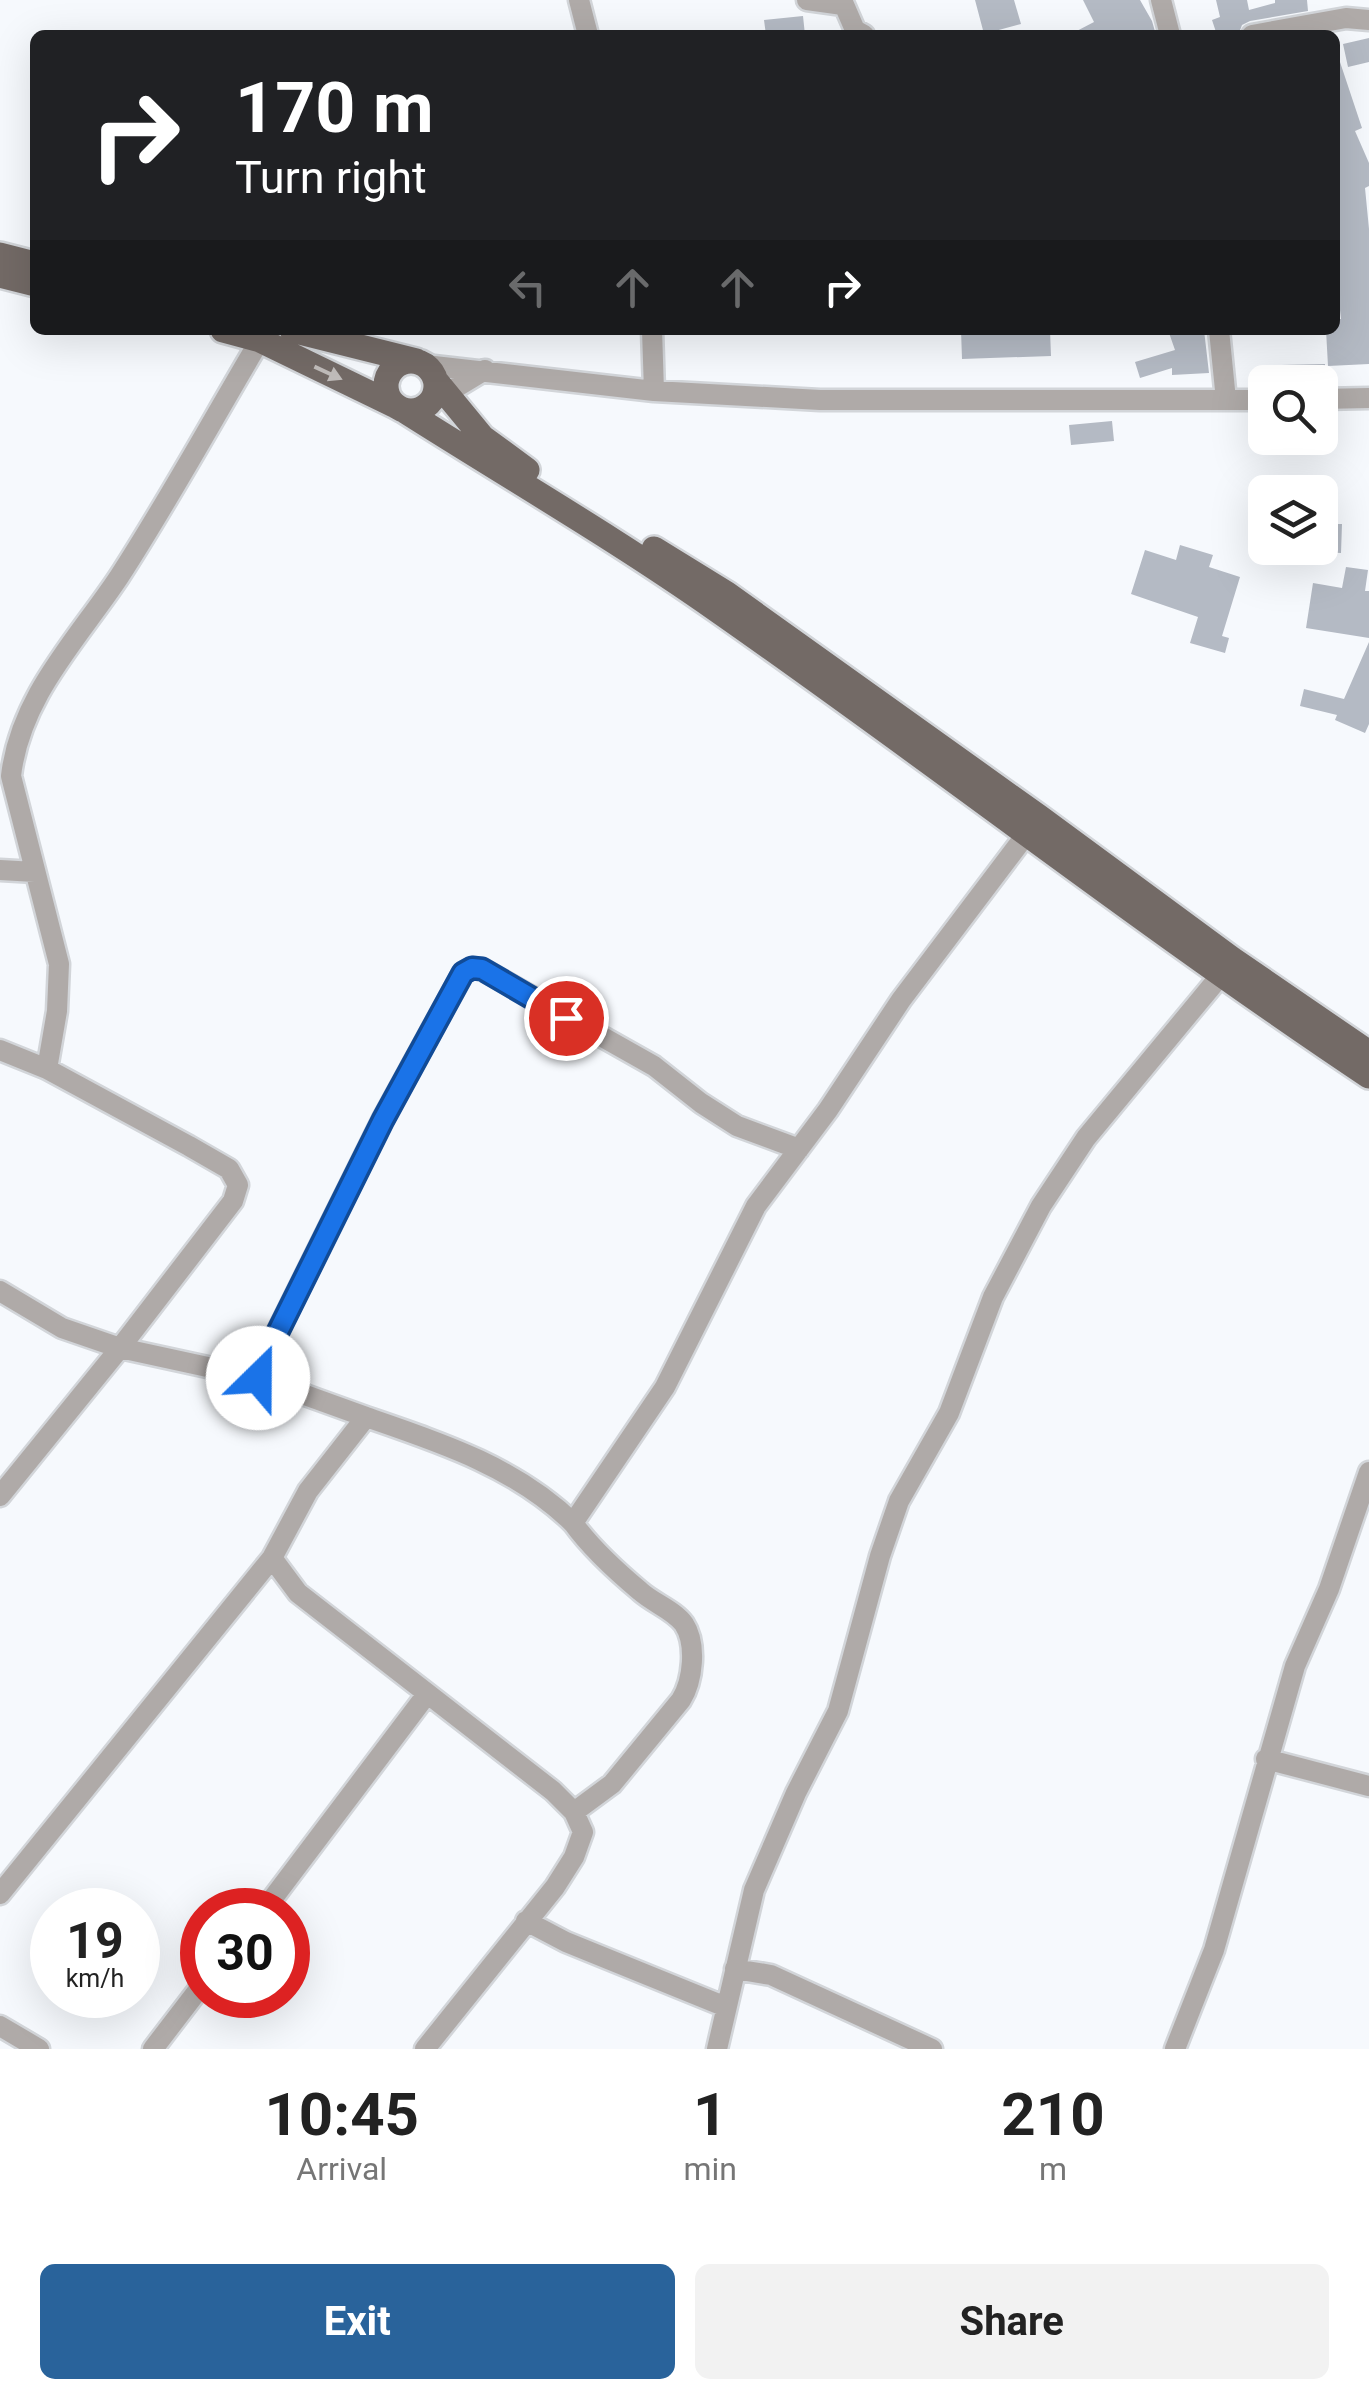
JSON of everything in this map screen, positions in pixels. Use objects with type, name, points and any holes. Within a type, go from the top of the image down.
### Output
[{"type":"main road","points":[[0,255],[30,263]]},
{"type":"main road","points":[[0,275],[30,283]]},
{"type":"main road","points":[[241,335],[260,340],[408,408],[432,400],[431,375]]},
{"type":"main road","points":[[307,335],[431,375]]},
{"type":"main road","points":[[1369,1053],[1232,959],[728,594],[531,473],[482,437],[431,375],[406,361],[390,371],[386,390],[408,408],[716,610],[1221,975],[1369,1076]]},
{"type":"street","points":[[579,0],[587,30]]},
{"type":"street","points":[[807,0],[842,3],[855,30]]},
{"type":"street","points":[[1161,0],[1169,30]]},
{"type":"street","points":[[1280,30],[1346,18],[1369,20]]},
{"type":"street","points":[[652,335],[654,392]]},
{"type":"street","points":[[1219,335],[1226,400]]},
{"type":"street","points":[[47,1069],[57,1011],[59,964],[11,776],[14,748],[32,704],[119,577],[260,340]]},
{"type":"street","points":[[431,375],[484,370],[654,392],[820,400],[1248,400]]},
{"type":"street","points":[[431,375],[484,370]]},
{"type":"street","points":[[1338,399],[1369,398]]},
{"type":"street","points":[[573,1523],[664,1387],[756,1206],[902,1000],[1028,832]]},
{"type":"street","points":[[0,870],[34,872]]},
{"type":"street","points":[[258,1378],[383,1120],[463,973],[472,968],[482,969],[654,1066],[701,1104],[737,1126],[799,1149]]},
{"type":"street","points":[[717,2049],[754,1890],[796,1793],[838,1711],[899,1501],[949,1413],[993,1297],[1041,1206],[1086,1138],[1221,975]]},
{"type":"street","points":[[0,1050],[47,1069],[229,1170],[238,1185],[233,1201],[0,1496]]},
{"type":"street","points":[[0,1291],[62,1328],[120,1348],[258,1378],[467,1452],[548,1501],[642,1593],[681,1620],[692,1638],[690,1686],[612,1784],[574,1812]]},
{"type":"street","points":[[0,1894],[272,1558],[308,1491],[366,1417]]},
{"type":"street","points":[[1174,2049],[1214,1950],[1294,1666],[1329,1588],[1369,1472]]},
{"type":"street","points":[[272,1558],[298,1593],[554,1791],[574,1812],[583,1832],[574,1858],[425,2049]]},
{"type":"street","points":[[281,1888],[427,1694]]},
{"type":"street","points":[[1266,1760],[1369,1786]]},
{"type":"street","points":[[526,1921],[566,1942],[726,2007]]},
{"type":"street","points":[[735,1969],[771,1975],[932,2049]]},
{"type":"street","points":[[153,2049],[180,2014]]},
{"type":"street","points":[[0,2026],[39,2049]]},
{"type":"building","points":[[975,0],[1014,0],[1021,24],[983,30]]},
{"type":"building","points":[[1083,0],[1140,0],[1155,30],[1079,30],[1094,22]]},
{"type":"building","points":[[1216,0],[1247,0],[1249,10],[1275,0],[1307,0],[1308,11],[1250,21],[1240,30],[1215,30],[1212,20],[1220,17]]},
{"type":"building","points":[[803,16],[804,30],[765,30],[764,20]]},
{"type":"building","points":[[1369,38],[1369,62],[1348,67],[1343,44]]},
{"type":"building","points":[[1340,62],[1362,128],[1355,131],[1369,163],[1369,186],[1365,188],[1369,229],[1369,364],[1328,365],[1326,335],[1340,335]]},
{"type":"building","points":[[961,335],[1050,335],[1051,356],[962,359]]},
{"type":"building","points":[[1170,335],[1205,335],[1209,373],[1172,375],[1172,368],[1140,378],[1135,362],[1175,350]]},
{"type":"building","points":[[1112,421],[1114,441],[1071,445],[1069,425]]},
{"type":"building","points":[[1338,524],[1342,524],[1338,553]]},
{"type":"building","points":[[1180,545],[1213,555],[1209,567],[1240,577],[1222,636],[1229,638],[1225,653],[1190,643],[1198,617],[1131,594],[1145,550],[1176,560]]},
{"type":"building","points":[[1346,567],[1368,570],[1365,591],[1369,591],[1369,638],[1306,628],[1313,583],[1342,588]]},
{"type":"building","points":[[1369,642],[1369,724],[1365,733],[1335,720],[1337,715],[1300,706],[1304,689],[1344,699]]},
{"type":"route","points":[[258,1378],[383,1120],[463,973],[472,968],[482,969],[566,1018]]}]
